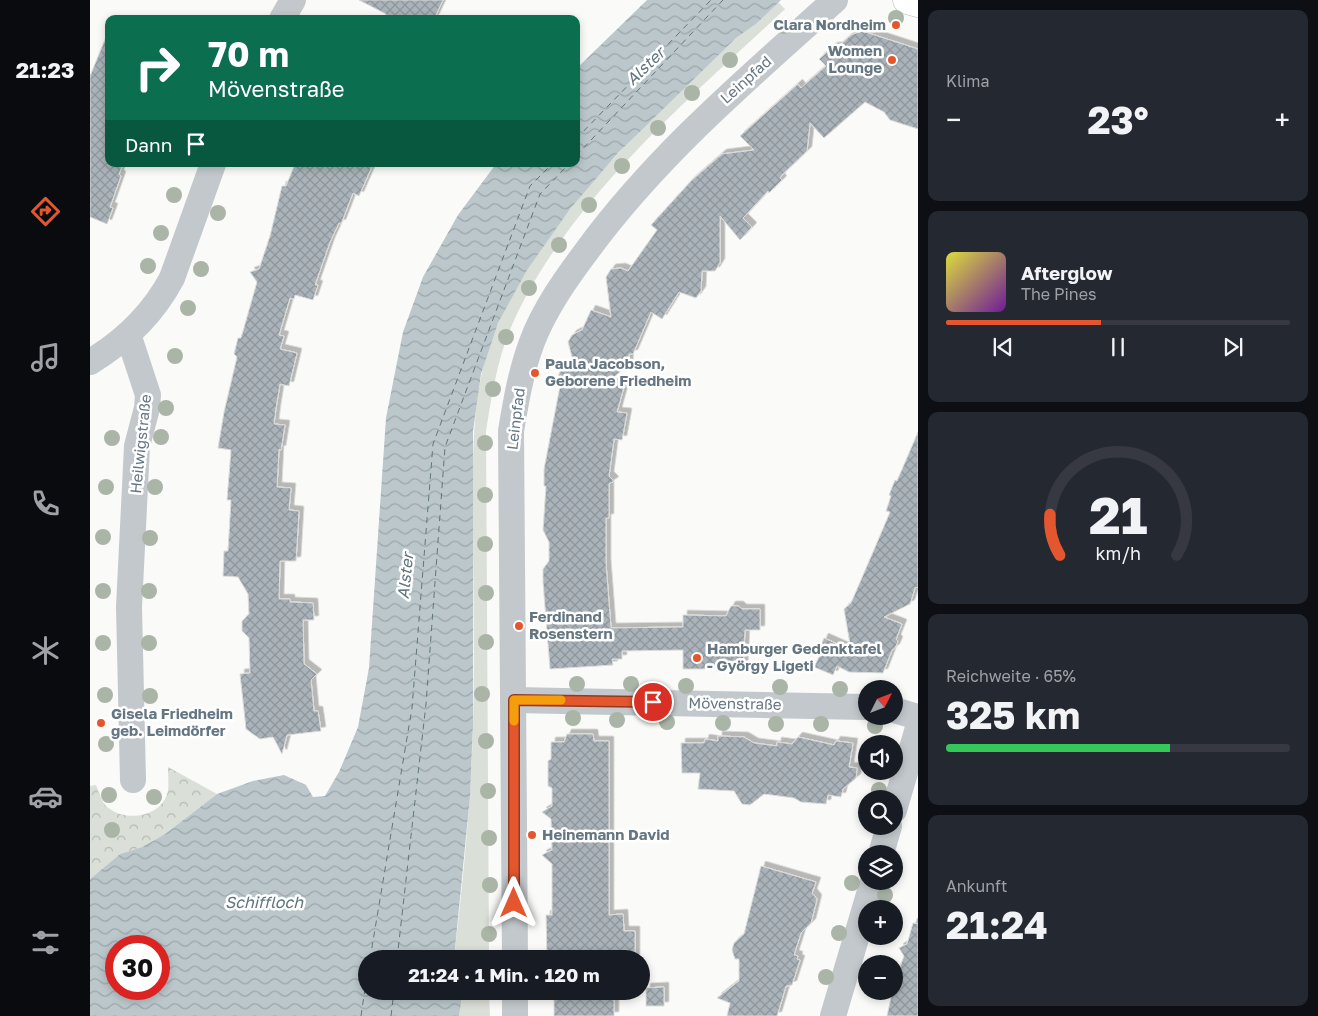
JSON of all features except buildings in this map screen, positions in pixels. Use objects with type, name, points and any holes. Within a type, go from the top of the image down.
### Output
[{"type":"main road","points":[[907,0],[918,3]]},
{"type":"street","points":[[284,15],[293,0]]},
{"type":"street","name":"Leinpfad","points":[[514,950],[511,430],[519,386],[532,342],[548,309],[574,268],[638,186],[705,118],[835,0]]},
{"type":"street","points":[[90,362],[128,334],[157,304],[172,278],[212,167]]},
{"type":"street","name":"Heilwigstraße","points":[[128,334],[148,396],[147,408],[137,446],[129,607],[133,780]]},
{"type":"street","name":"Mövenstraße","points":[[514,700],[858,707]]},
{"type":"street","points":[[903,713],[918,718]]},
{"type":"street","points":[[900,790],[918,728]]},
{"type":"street","points":[[833,1016],[870,890]]},
{"type":"street","points":[[515,1000],[515,1016]]},
{"type":"green space","points":[[778,2],[785,9],[670,117],[632,155],[597,195],[564,236],[536,280],[512,325],[502,351],[486,431],[489,950],[455,950],[466,842],[472,754],[475,420],[483,369],[490,345],[499,321],[521,280],[546,241],[574,204],[604,169],[669,102],[736,38],[756,24]]},
{"type":"green space","points":[[168,767],[217,794],[165,834],[142,847],[120,854],[90,879],[90,786],[96,785],[104,804],[114,811],[122,815],[141,815],[158,807],[164,800],[168,791]]},
{"type":"green space","points":[[462,1000],[489,1000],[490,1016],[459,1016]]},
{"type":"water","points":[[647,0],[781,0],[756,24],[736,38],[618,153],[570,209],[527,270],[498,323],[481,374],[473,431],[473,725],[470,796],[455,950],[358,950],[358,1000],[462,1000],[459,1016],[90,1016],[90,879],[120,854],[142,847],[165,834],[217,794],[253,781],[284,775],[306,785],[313,797],[325,796],[339,772],[358,727],[369,668],[386,418],[403,332],[423,277],[458,215],[494,167],[580,167],[580,65]]},
{"type":"ferry route","points":[[580,135],[711,0]]},
{"type":"ferry route","points":[[580,152],[723,0]]},
{"type":"ferry route","points":[[372,950],[412,708],[433,444],[530,186],[549,167]]},
{"type":"ferry route","points":[[398,950],[426,704],[445,447],[540,194],[566,167]]},
{"type":"ferry route","points":[[361,1016],[363,1000]]},
{"type":"ferry route","points":[[391,1016],[393,1000]]},
{"type":"slow traffic","points":[[514,721],[514,700],[561,700]]},
{"type":"place","name":"Clara Nordheim","points":[[896,25]]},
{"type":"place","name":"Women Lounge","points":[[892,60]]},
{"type":"place","name":"Paula Jacobson, Geborene Friedheim","points":[[535,373]]},
{"type":"place","name":"Ferdinand Rosenstern","points":[[519,626]]},
{"type":"place","name":"Hamburger Gedenktafel - György Ligeti","points":[[697,658]]},
{"type":"place","name":"Gisela Friedheim geb. Leimdörfer","points":[[101,723]]},
{"type":"place","name":"Heinemann David","points":[[532,835]]},
{"type":"route","points":[[514,903],[514,700],[653,702]]},
{"type":"water label","name":"Alster","points":[[645,66]]},
{"type":"water label","name":"Alster","points":[[405,576]]},
{"type":"water label","name":"Schiffloch","points":[[264,902]]}]
